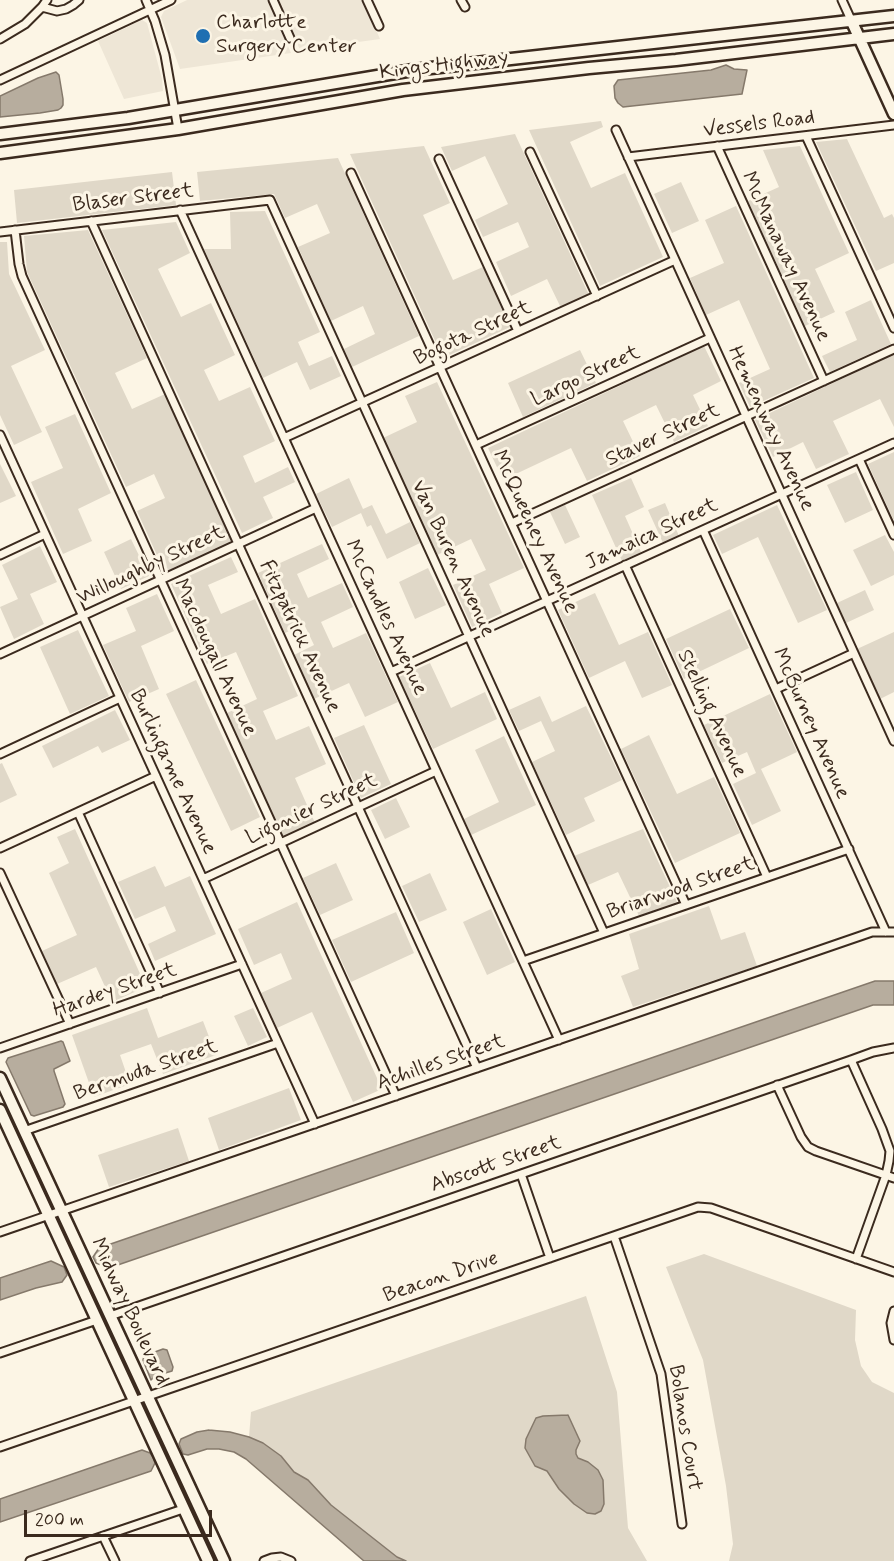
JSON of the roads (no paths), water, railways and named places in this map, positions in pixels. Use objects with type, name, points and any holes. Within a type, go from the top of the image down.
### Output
[{"type":"main road","name":"Kings Highway","points":[[0,134],[128,118],[412,70],[894,16]]},
{"type":"main road","points":[[852,22],[894,114]]},
{"type":"main road","name":"Kings Highway","points":[[0,153],[178,129],[410,89],[894,34]]},
{"type":"main road","name":"Midway Boulevard","points":[[0,1078],[224,1561]]},
{"type":"main road","name":"Midway Boulevard","points":[[0,1110],[208,1561]]},
{"type":"street","points":[[1,37],[26,24],[44,3],[57,10],[66,9],[79,0]]},
{"type":"street","points":[[146,0],[165,55],[178,129]]},
{"type":"street","points":[[0,80],[171,0]]},
{"type":"street","points":[[273,0],[290,38]]},
{"type":"street","points":[[367,0],[379,26]]},
{"type":"street","points":[[842,0],[852,22]]},
{"type":"street","name":"Vessels Road","points":[[628,157],[894,125]]},
{"type":"street","name":"Hemenway Avenue","points":[[616,130],[893,737]]},
{"type":"street","points":[[806,136],[894,328]]},
{"type":"street","name":"McManaway Avenue","points":[[717,146],[824,381]]},
{"type":"street","points":[[530,152],[597,296]]},
{"type":"street","points":[[439,159],[519,331]]},
{"type":"street","name":"McQueeney Avenue","points":[[351,173],[686,905]]},
{"type":"street","name":"Blaser Street","points":[[0,232],[270,200]]},
{"type":"street","name":"Van Buren Avenue","points":[[270,200],[604,933]]},
{"type":"street","name":"McCandles Avenue","points":[[180,210],[559,1040]]},
{"type":"street","name":"Fitzpatrick Avenue","points":[[91,221],[477,1068]]},
{"type":"street","name":"Macdougall Avenue","points":[[15,230],[22,276],[396,1096]]},
{"type":"street","name":"Bogota Street","points":[[284,438],[675,260]]},
{"type":"street","name":"Largo Street","points":[[476,445],[710,338]]},
{"type":"street","name":"Staver Street","points":[[512,523],[894,349]]},
{"type":"street","name":"Burlingame Avenue","points":[[0,435],[4,453],[45,534],[315,1124]]},
{"type":"street","name":"Jamaica Street","points":[[391,672],[894,443]]},
{"type":"street","points":[[859,459],[894,535]]},
{"type":"street","name":"Willoughby Street","points":[[0,654],[316,508]]},
{"type":"street","name":"McBurney Avenue","points":[[703,530],[849,849],[890,932]]},
{"type":"street","points":[[0,555],[45,534]]},
{"type":"street","name":"Stelling Avenue","points":[[625,566],[767,877]]},
{"type":"street","points":[[776,688],[854,653]]},
{"type":"street","points":[[0,754],[120,698]]},
{"type":"street","name":"Ligonier Street","points":[[203,879],[436,771]]},
{"type":"street","points":[[0,848],[156,776]]},
{"type":"street","points":[[78,812],[160,993]]},
{"type":"street","name":"Briarwood Street","points":[[523,961],[849,849]]},
{"type":"street","points":[[0,873],[70,1024]]},
{"type":"street","name":"Achilles Street","points":[[0,1232],[872,932],[890,932]]},
{"type":"street","name":"Hardey Street","points":[[0,1048],[242,964]]},
{"type":"street","name":"Bermuda Street","points":[[24,1131],[278,1043]]},
{"type":"street","name":"Abscott Street","points":[[110,1316],[873,1052],[894,1048]]},
{"type":"street","points":[[851,1060],[890,1151],[890,1161],[856,1259]]},
{"type":"street","points":[[777,1085],[808,1147],[894,1178]]},
{"type":"street","points":[[521,1174],[550,1258]]},
{"type":"street","name":"Beacon Drive","points":[[0,1447],[698,1207],[711,1208],[894,1272]]},
{"type":"street","name":"Bolanos Court","points":[[614,1236],[661,1374],[682,1524]]},
{"type":"street","points":[[894,1311],[891,1326],[894,1340]]},
{"type":"street","points":[[0,1353],[97,1320]]},
{"type":"street","points":[[30,1561],[183,1509]]},
{"type":"street","points":[[103,1536],[115,1561]]},
{"type":"street","points":[[264,1561],[280,1557],[291,1561]]},
{"type":"place","name":"Charlotte Surgery Center","points":[[203,36]]}]
